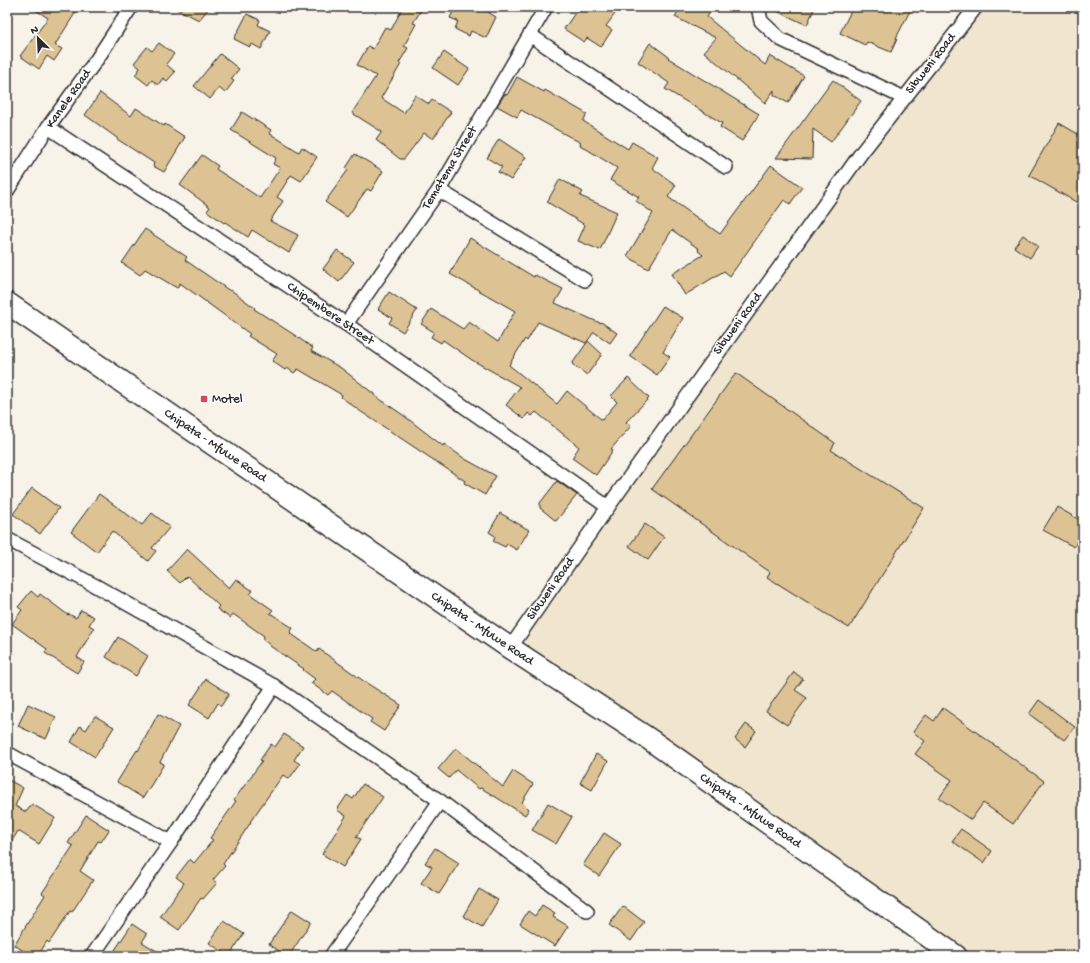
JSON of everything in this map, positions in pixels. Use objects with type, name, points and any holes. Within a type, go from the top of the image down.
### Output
[{"type":"main road","name":"Chipata - Mfuwe Road","points":[[9,309],[510,648],[649,739],[956,956]]},
{"type":"street","name":"Kanele Road","points":[[7,191],[48,127],[97,59],[131,7]]},
{"type":"street","name":"Tematema Street","points":[[346,324],[439,190],[546,7]]},
{"type":"street","points":[[758,7],[761,21],[780,40],[904,98]]},
{"type":"street","name":"Sibweni Road","points":[[510,648],[608,506],[853,165],[976,7]]},
{"type":"street","points":[[530,35],[726,167]]},
{"type":"street","name":"Chipembere Street","points":[[48,127],[346,324],[608,506]]},
{"type":"street","points":[[439,190],[585,280]]},
{"type":"street","points":[[7,539],[94,584],[274,686],[440,800],[587,911]]},
{"type":"street","points":[[92,956],[171,842],[274,686]]},
{"type":"street","points":[[7,753],[171,842]]},
{"type":"street","points":[[330,956],[440,800]]},
{"type":"shaded area","points":[[978,7],[1083,7],[1083,956],[954,956],[510,648]]},
{"type":"building","points":[[31,7],[79,7],[55,45],[62,49],[54,61],[47,56],[39,69],[20,56],[48,18]]},
{"type":"building","points":[[173,7],[210,7],[199,20]]},
{"type":"building","points":[[403,7],[423,7],[413,23],[416,24],[404,46],[408,48],[399,63],[401,64],[381,98],[404,113],[415,95],[429,104],[432,100],[451,112],[433,139],[424,133],[404,159],[400,159],[376,140],[382,132],[352,113],[376,76],[357,65],[368,46],[373,49],[385,27],[391,30]]},
{"type":"building","points":[[455,7],[490,7],[488,12],[496,17],[486,38],[471,31],[469,36],[455,29],[458,21],[450,18]]},
{"type":"building","points":[[579,7],[620,7],[606,26],[612,30],[601,47],[587,38],[584,42],[564,29]]},
{"type":"building","points":[[680,7],[713,7],[707,17],[765,65],[770,56],[804,76],[788,103],[774,95],[774,90],[765,103],[704,52],[716,38],[675,17]]},
{"type":"building","points":[[768,7],[815,7],[807,25]]},
{"type":"building","points":[[853,7],[912,7],[896,38],[897,39],[891,52],[867,42],[865,45],[840,33]]},
{"type":"building","points":[[247,14],[260,20],[258,25],[270,31],[261,49],[252,44],[250,47],[234,39]]},
{"type":"building","points":[[159,43],[174,54],[166,64],[175,72],[167,81],[163,78],[158,85],[152,80],[148,85],[135,75],[140,68],[134,63],[147,47],[152,51]]},
{"type":"building","points":[[650,43],[669,57],[668,58],[759,114],[742,141],[720,127],[722,123],[665,89],[669,83],[638,62]]},
{"type":"building","points":[[444,52],[469,69],[458,85],[433,68]]},
{"type":"building","points":[[220,54],[239,69],[231,79],[234,81],[225,93],[219,88],[210,99],[194,86]]},
{"type":"building","points":[[517,77],[544,92],[545,90],[587,114],[583,121],[628,149],[632,142],[658,157],[652,168],[676,185],[668,197],[720,234],[771,165],[802,187],[790,204],[784,200],[730,276],[724,271],[685,295],[672,274],[703,255],[698,251],[699,249],[672,230],[648,269],[627,256],[653,213],[636,201],[639,197],[610,180],[617,168],[580,145],[581,143],[521,110],[517,117],[497,106],[505,94],[507,95]]},
{"type":"building","points":[[833,80],[861,101],[831,142],[813,129],[812,159],[776,158]]},
{"type":"building","points":[[100,93],[131,116],[136,108],[164,126],[165,124],[185,137],[164,172],[153,166],[154,163],[117,139],[85,115]]},
{"type":"building","points":[[242,112],[271,130],[269,133],[299,152],[302,147],[317,157],[301,181],[291,175],[277,197],[283,201],[270,221],[298,235],[289,253],[252,230],[248,237],[225,222],[224,223],[207,211],[210,207],[180,185],[202,155],[218,166],[216,169],[260,198],[280,168],[273,164],[276,158],[231,130]]},
{"type":"building","points":[[1059,123],[1083,137],[1083,206],[1029,175]]},
{"type":"building","points":[[499,139],[526,157],[511,180],[498,172],[502,167],[487,158]]},
{"type":"building","points":[[355,154],[383,171],[371,191],[367,189],[347,217],[325,202],[348,170],[346,168]]},
{"type":"building","points":[[560,179],[583,192],[580,196],[617,212],[600,250],[578,241],[585,225],[547,202]]},
{"type":"building","points":[[145,229],[187,257],[185,260],[230,291],[231,290],[255,308],[254,309],[313,348],[311,351],[341,368],[374,395],[443,446],[444,444],[465,459],[496,476],[485,495],[464,483],[465,481],[360,411],[341,397],[342,395],[298,369],[294,373],[287,368],[285,370],[272,361],[277,354],[248,336],[250,334],[180,283],[177,288],[145,269],[140,275],[122,263]]},
{"type":"building","points":[[1023,235],[1038,246],[1030,258],[1014,247]]},
{"type":"building","points":[[470,238],[534,277],[535,275],[563,289],[555,303],[600,323],[601,322],[617,333],[610,343],[594,332],[586,343],[538,322],[527,341],[525,339],[509,365],[557,404],[567,391],[602,420],[617,402],[611,396],[628,378],[649,398],[626,422],[631,426],[611,449],[613,450],[596,475],[572,458],[579,447],[536,412],[532,416],[528,413],[524,419],[506,405],[520,387],[472,360],[443,340],[441,343],[431,337],[434,332],[421,324],[431,309],[463,329],[469,322],[498,342],[515,311],[450,274]]},
{"type":"building","points":[[337,250],[354,262],[339,282],[323,269]]},
{"type":"building","points":[[389,292],[417,310],[403,332],[389,323],[392,318],[378,309]]},
{"type":"building","points":[[663,306],[683,318],[663,352],[670,357],[657,375],[630,356]]},
{"type":"building","points":[[588,341],[602,354],[587,375],[572,364]]},
{"type":"building","points":[[736,373],[835,443],[831,450],[924,508],[849,628],[767,577],[770,572],[652,489]]},
{"type":"building","points":[[557,481],[577,495],[556,521],[540,508],[540,503]]},
{"type":"building","points":[[32,488],[59,508],[40,534],[13,514]]},
{"type":"building","points":[[99,494],[142,525],[152,513],[170,527],[152,548],[156,551],[148,561],[112,531],[97,552],[71,532]]},
{"type":"building","points":[[1057,507],[1083,522],[1083,531],[1074,547],[1043,530]]},
{"type":"building","points":[[500,513],[529,530],[517,550],[507,544],[505,547],[493,541],[495,536],[489,532]]},
{"type":"building","points":[[645,524],[664,537],[648,560],[629,546]]},
{"type":"building","points":[[187,549],[229,588],[236,579],[253,591],[250,594],[273,610],[270,613],[293,628],[290,633],[317,652],[319,649],[365,682],[401,705],[384,731],[370,722],[372,719],[332,691],[328,695],[311,683],[315,679],[303,670],[304,669],[270,646],[262,639],[264,636],[233,614],[230,618],[217,609],[219,606],[187,576],[180,583],[167,571]]},
{"type":"building","points":[[31,591],[38,597],[40,594],[68,615],[69,614],[76,618],[81,610],[94,617],[89,625],[94,628],[77,657],[84,662],[77,673],[45,653],[47,649],[12,624],[22,610],[18,607]]},
{"type":"building","points":[[118,637],[148,656],[136,676],[106,657]]},
{"type":"building","points":[[794,672],[803,679],[795,690],[807,698],[787,725],[766,711]]},
{"type":"building","points":[[206,679],[229,694],[221,706],[218,703],[209,718],[189,705]]},
{"type":"building","points":[[1039,700],[1075,727],[1064,740],[1029,714]]},
{"type":"building","points":[[28,704],[56,717],[46,739],[18,726]]},
{"type":"building","points":[[943,708],[1044,781],[1013,824],[983,803],[971,820],[939,798],[952,780],[915,754],[925,741],[913,732],[926,715],[934,721]]},
{"type":"building","points":[[158,714],[179,726],[160,762],[164,764],[143,798],[117,782],[137,750],[138,751]]},
{"type":"building","points":[[95,716],[114,727],[95,757],[71,742],[80,726],[86,730]]},
{"type":"building","points":[[746,724],[756,731],[745,747],[735,739]]},
{"type":"building","points":[[284,734],[303,746],[294,760],[300,764],[289,779],[283,775],[223,864],[225,866],[213,880],[217,883],[203,899],[201,898],[179,930],[160,917],[184,883],[176,877],[190,859],[194,863],[213,840],[210,838],[236,801],[234,800],[262,761],[260,760],[271,744],[275,747]]},
{"type":"building","points":[[456,748],[503,787],[513,771],[533,784],[522,802],[529,809],[525,815],[481,788],[479,789],[456,770],[449,778],[438,769]]},
{"type":"building","points":[[596,754],[608,761],[592,790],[580,783]]},
{"type":"building","points":[[7,779],[23,788],[15,806],[26,812],[32,804],[55,818],[39,844],[18,831],[7,849]]},
{"type":"building","points":[[363,784],[383,797],[356,837],[361,839],[343,867],[322,854],[346,816],[337,810],[347,795],[353,799]]},
{"type":"building","points":[[548,803],[572,817],[556,844],[532,830]]},
{"type":"building","points":[[86,815],[109,830],[101,842],[98,841],[80,871],[93,880],[49,943],[47,941],[38,956],[32,956],[14,945],[45,895],[42,893],[73,846],[68,843]]},
{"type":"building","points":[[961,829],[992,851],[984,863],[952,841]]},
{"type":"building","points":[[604,833],[621,844],[599,876],[583,865]]},
{"type":"building","points":[[435,848],[459,863],[439,894],[421,883],[432,867],[425,863]]},
{"type":"building","points":[[479,889],[498,900],[482,927],[463,916]]},
{"type":"building","points":[[542,905],[555,913],[553,917],[568,926],[555,946],[520,924],[528,911],[535,916]]},
{"type":"building","points":[[623,906],[644,922],[631,941],[609,925]]},
{"type":"building","points":[[292,910],[311,922],[289,956],[286,956],[269,944]]},
{"type":"building","points":[[224,921],[244,934],[229,956],[209,943]]},
{"type":"building","points":[[132,924],[147,934],[142,942],[165,956],[111,956]]},
{"type":"place","name":"Motel","points":[[204,399]]}]
